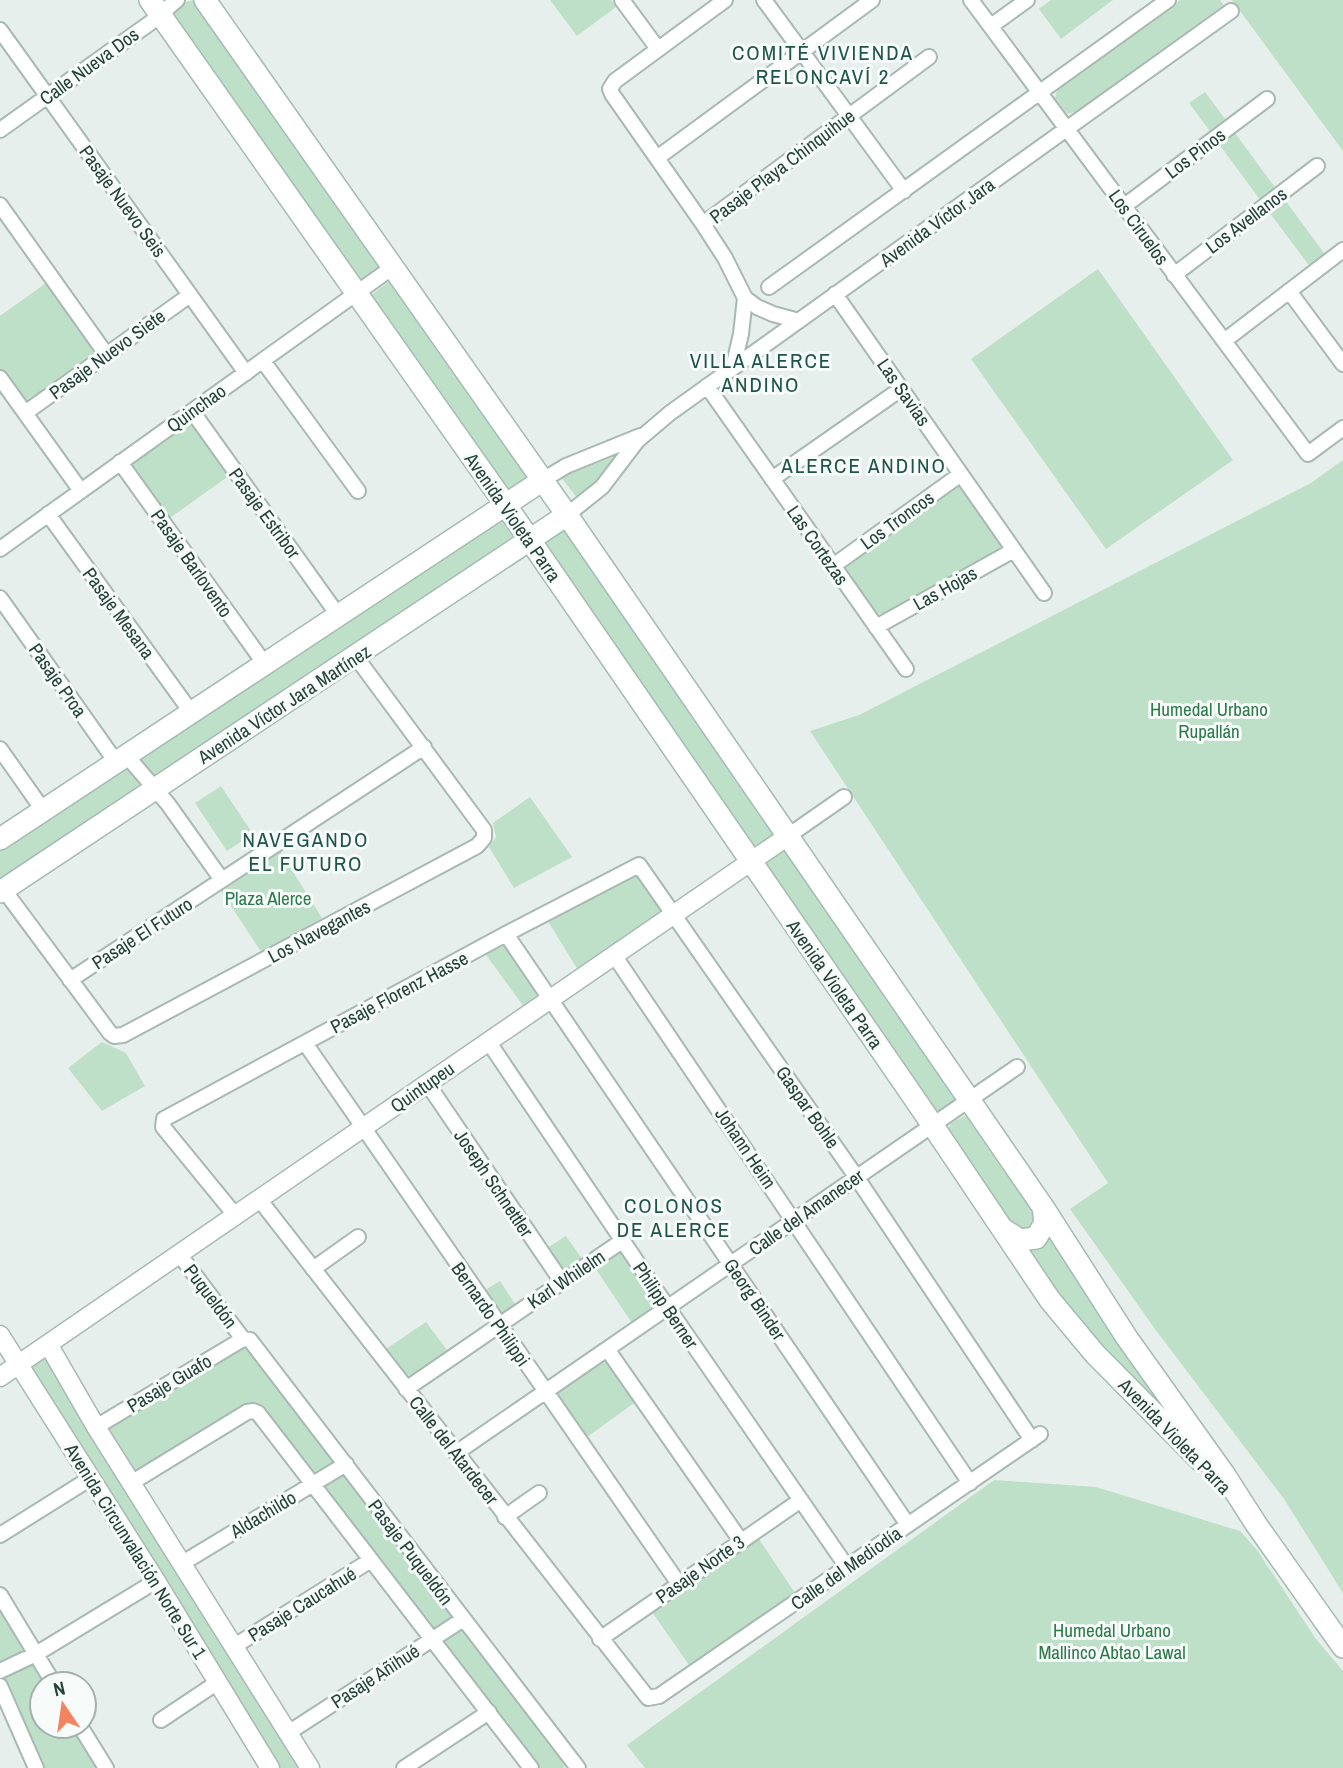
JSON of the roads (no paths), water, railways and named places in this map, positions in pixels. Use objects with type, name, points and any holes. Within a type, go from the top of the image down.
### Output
[{"type":"main road","name":"Avenida Violeta Parra","points":[[205,0],[543,480],[1043,1207],[1127,1338],[1224,1474],[1245,1508]]},
{"type":"main road","name":"Avenida Violeta Parra","points":[[155,6],[505,504],[1065,1320],[1245,1508]]},
{"type":"main road","points":[[0,839],[543,480]]},
{"type":"main road","name":"Avenida Víctor Jara Martínez","points":[[2,891],[567,515]]},
{"type":"main road","points":[[1004,1230],[1020,1240],[1036,1238],[1045,1223],[1043,1207]]},
{"type":"main road","points":[[1245,1508],[1343,1647]]},
{"type":"street","name":"Calle Nueva Dos","points":[[0,130],[150,23],[155,6],[177,0]]},
{"type":"street","points":[[622,0],[657,49]]},
{"type":"street","points":[[725,0],[615,81],[610,89],[611,94],[703,224],[745,299],[773,314],[799,321]]},
{"type":"street","points":[[764,0],[904,191]]},
{"type":"street","points":[[657,158],[872,0]]},
{"type":"street","name":"Los Ciruelos","points":[[971,0],[1308,454],[1343,428]]},
{"type":"street","points":[[991,26],[1027,0]]},
{"type":"street","points":[[769,287],[1168,0]]},
{"type":"street","name":"Avenida Víctor Jara","points":[[567,515],[609,479],[640,438],[707,386],[1231,11]]},
{"type":"street","name":"Pasaje Nuevo Seis","points":[[0,30],[246,373]]},
{"type":"street","name":"Pasaje Playa Chinquihue","points":[[703,224],[929,57]]},
{"type":"street","name":"Los Pinos","points":[[1123,207],[1267,99]]},
{"type":"street","name":"Los Avellanos","points":[[1174,275],[1317,166]]},
{"type":"street","points":[[0,205],[106,354]]},
{"type":"street","points":[[1224,341],[1343,250]]},
{"type":"street","name":"Quinchao","points":[[0,549],[393,267]]},
{"type":"street","points":[[1289,291],[1343,364]]},
{"type":"street","name":"Las Savias","points":[[835,294],[1044,593]]},
{"type":"street","name":"Pasaje Nuevo Siete","points":[[25,413],[190,295]]},
{"type":"street","points":[[733,368],[745,299]]},
{"type":"street","points":[[262,361],[358,491]]},
{"type":"street","points":[[0,379],[81,491]]},
{"type":"street","name":"Las Cortezas","points":[[707,386],[906,669]]},
{"type":"street","points":[[772,480],[901,388]]},
{"type":"street","name":"Pasaje Estribor","points":[[192,411],[338,615]]},
{"type":"street","name":"Avenida Víctor Jara","points":[[543,480],[566,466],[640,438]]},
{"type":"street","name":"Pasaje Barlovento","points":[[120,462],[264,663]]},
{"type":"street","name":"Los Troncos","points":[[833,566],[961,474]]},
{"type":"street","name":"Pasaje Mesana","points":[[48,514],[191,712]]},
{"type":"street","name":"Las Hojas","points":[[876,627],[1014,550]]},
{"type":"street","name":"Pasaje Proa","points":[[0,598],[121,758],[169,804],[222,880]]},
{"type":"street","name":"Los Navegantes","points":[[2,891],[114,1036],[124,1035],[477,846],[484,838],[484,830],[356,657]]},
{"type":"street","name":"Pasaje El Futuro","points":[[70,980],[424,747]]},
{"type":"street","points":[[0,750],[44,810]]},
{"type":"street","name":"Quintupeu","points":[[0,1377],[844,797]]},
{"type":"street","name":"Gaspar Bohle","points":[[639,865],[1036,1437]]},
{"type":"street","name":"Pasaje Florenz Hasse","points":[[235,1215],[162,1123],[164,1119],[639,865]]},
{"type":"street","name":"Georg Binder","points":[[506,934],[908,1525]]},
{"type":"street","name":"Johann Heim","points":[[614,955],[970,1483]]},
{"type":"street","name":"Philipp Berner","points":[[488,1041],[847,1567]]},
{"type":"street","name":"Bernardo Philippi","points":[[305,1043],[679,1584]]},
{"type":"street","name":"Calle del Amanecer","points":[[456,1453],[1017,1067]]},
{"type":"street","name":"Joseph Schnettler","points":[[427,1083],[562,1282]]},
{"type":"street","name":"Calle del Atardecer","points":[[259,1199],[644,1696],[651,1699]]},
{"type":"street","points":[[313,1269],[358,1237]]},
{"type":"street","name":"Karl Whilelm","points":[[406,1389],[622,1241]]},
{"type":"street","name":"Puqueldón","points":[[180,1254],[243,1339]]},
{"type":"street","name":"Avenida Circunvalación Norte Sur 1","points":[[0,1335],[156,1581],[270,1768]]},
{"type":"street","name":"Pasaje Guafo","points":[[96,1427],[243,1339]]},
{"type":"street","name":"Pasaje Puqueldón","points":[[243,1339],[250,1340],[575,1767]]},
{"type":"street","name":"Avenida Circunvalación Norte Sur 1","points":[[48,1344],[96,1427],[310,1768]]},
{"type":"street","points":[[607,1349],[741,1541]]},
{"type":"street","name":"Pasaje Puqueldón","points":[[131,1483],[247,1412],[253,1410],[258,1413],[531,1768]]},
{"type":"street","name":"Calle del Mediodía","points":[[651,1699],[1036,1437]]},
{"type":"street","name":"Aldachildo","points":[[181,1564],[346,1464]]},
{"type":"street","points":[[0,1535],[91,1478]]},
{"type":"street","points":[[505,1517],[539,1493]]},
{"type":"street","name":"Pasaje Norte 3","points":[[600,1639],[801,1500]]},
{"type":"street","name":"Pasaje Caucahué","points":[[233,1647],[372,1560]]},
{"type":"street","points":[[0,1671],[36,1654],[156,1581]]},
{"type":"street","points":[[0,1595],[46,1670]]},
{"type":"street","name":"Pasaje Añihué","points":[[288,1732],[462,1620]]},
{"type":"street","points":[[161,1720],[218,1682]]},
{"type":"street","points":[[0,1686],[36,1768]]},
{"type":"street","points":[[404,1768],[489,1712]]},
{"type":"street","points":[[89,1740],[106,1768]]},
{"type":"district","name":"COMITÉ VIVIENDA RELONCAVÍ 2","points":[[823,65]]},
{"type":"district","name":"VILLA ALERCE ANDINO","points":[[761,373]]},
{"type":"district","name":"ALERCE ANDINO","points":[[864,466]]},
{"type":"district","name":"NAVEGANDO EL FUTURO","points":[[306,852]]},
{"type":"district","name":"COLONOS DE ALERCE","points":[[674,1218]]},
{"type":"park label","name":"Humedal Urbano Rupallán","points":[[1209,720]]},
{"type":"park label","name":"Plaza Alerce","points":[[268,898]]},
{"type":"park label","name":"Humedal Urbano Mallinco Abtao Lawal","points":[[1112,1641]]}]
